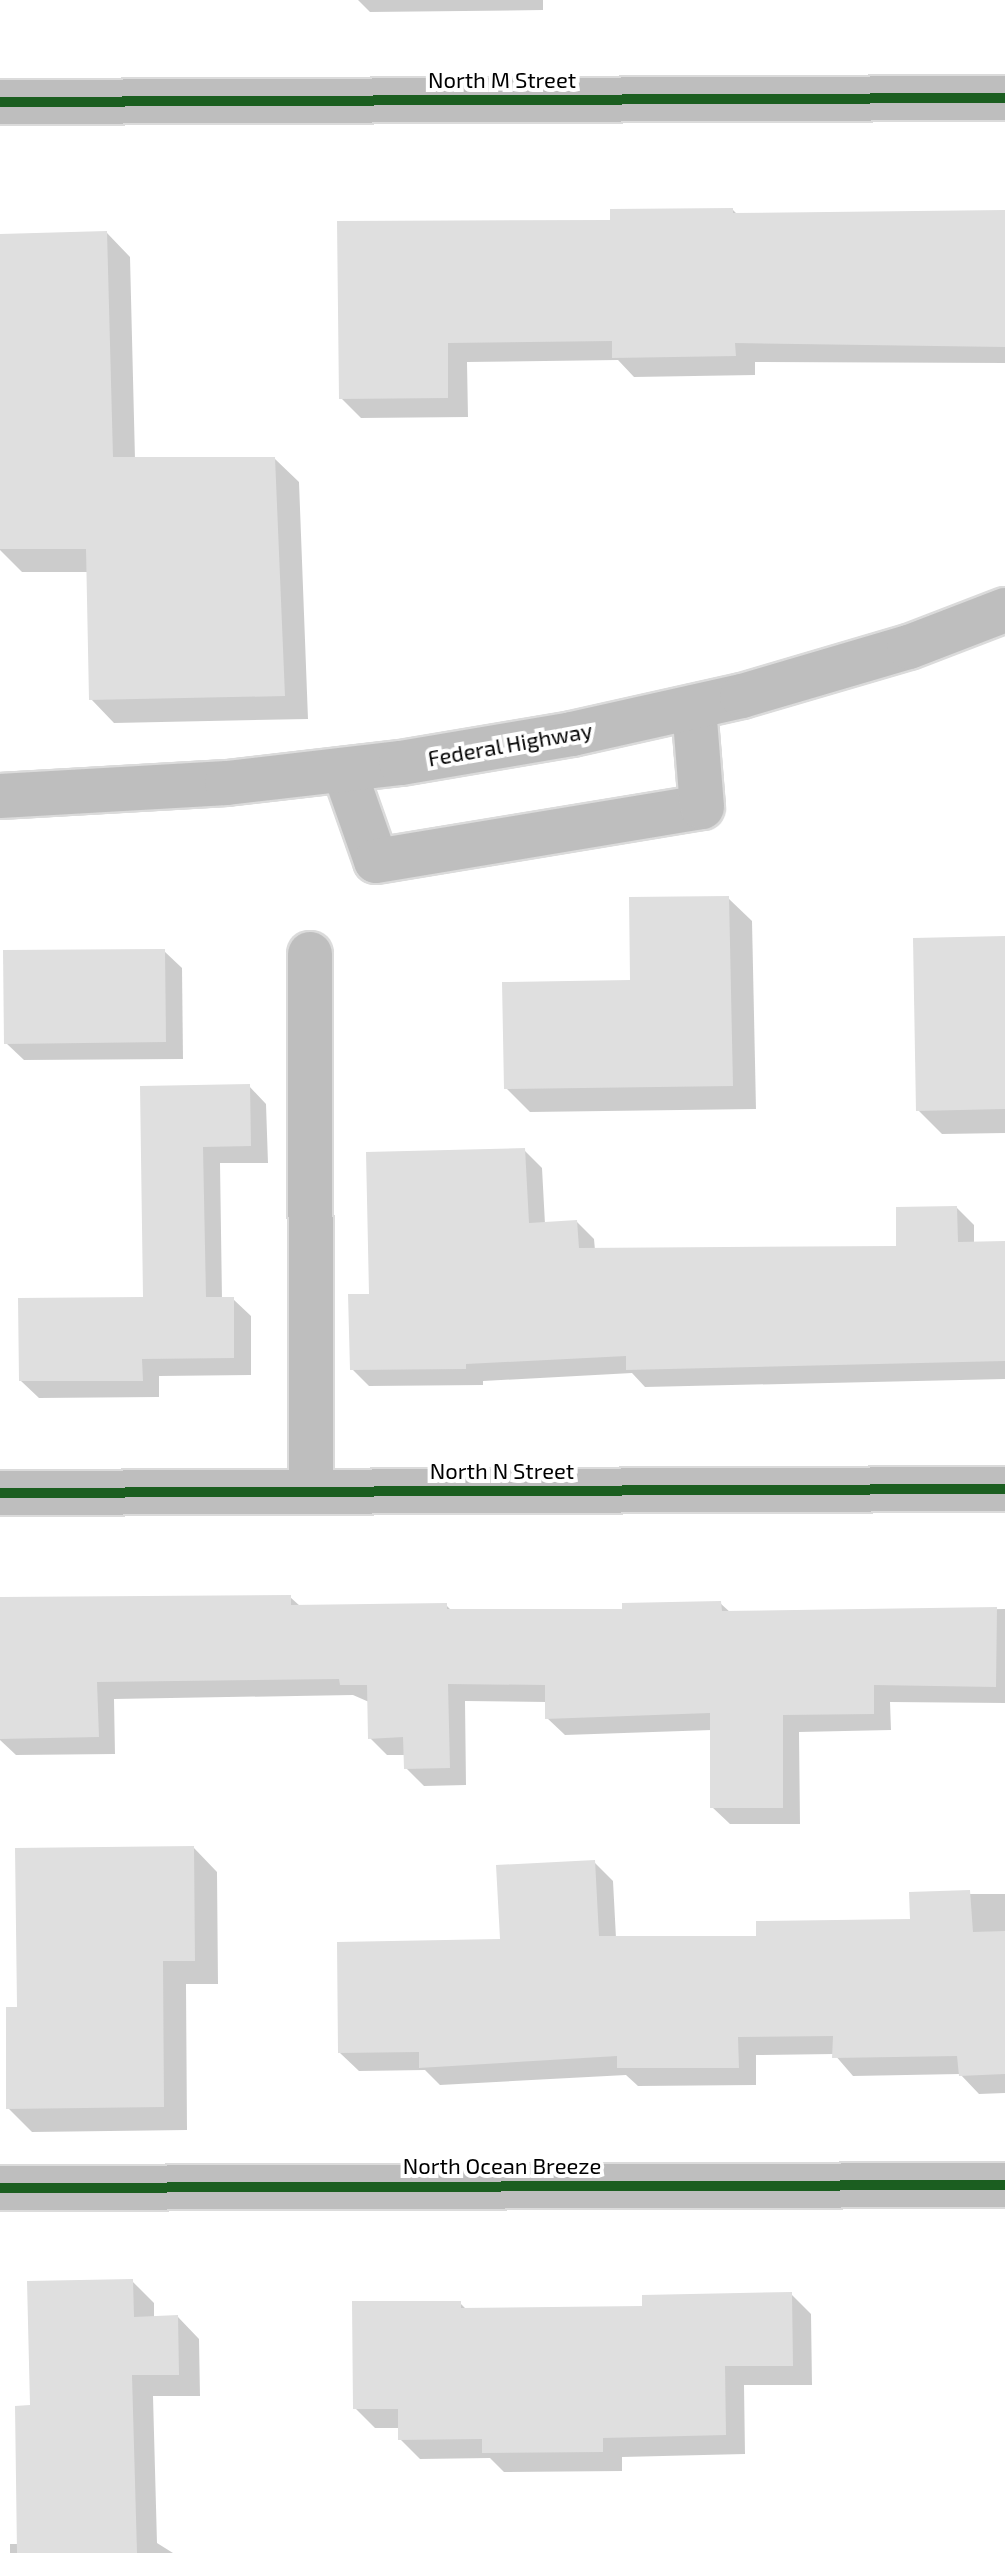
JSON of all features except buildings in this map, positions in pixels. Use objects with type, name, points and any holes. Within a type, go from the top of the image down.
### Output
[{"type":"street","name":"North M Street","points":[[0,102],[1005,98]]},
{"type":"street","name":"Federal Highway","points":[[0,796],[227,783],[344,770],[572,734],[694,707],[909,647],[1005,610]]},
{"type":"street","points":[[344,770],[376,861],[702,807],[694,707]]},
{"type":"street","points":[[310,954],[311,1492]]},
{"type":"street","name":"North N Street","points":[[0,1493],[1005,1489]]},
{"type":"street","name":"North Ocean Breeze","points":[[0,2188],[1005,2185]]},
{"type":"cycle path","points":[[0,102],[1005,98]]},
{"type":"cycle path","points":[[0,1493],[1005,1489]]},
{"type":"cycle path","points":[[0,2188],[1005,2185]]}]
